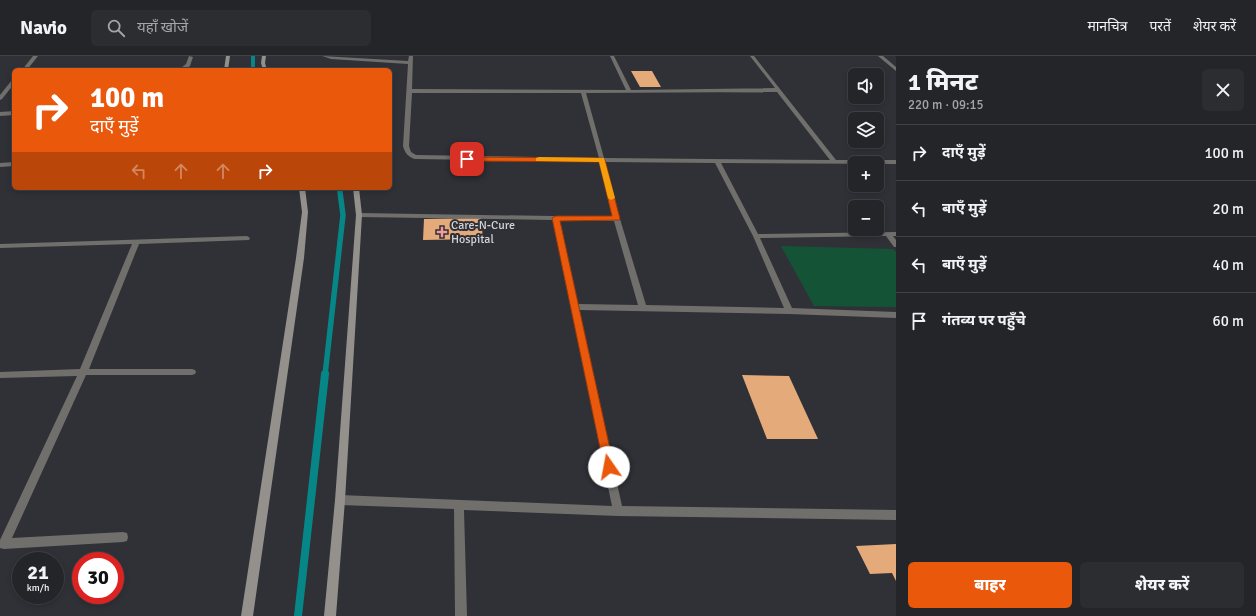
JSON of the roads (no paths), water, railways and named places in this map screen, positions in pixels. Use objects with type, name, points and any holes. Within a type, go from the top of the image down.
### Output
[{"type":"main road","points":[[226,68],[228,56]]},
{"type":"main road","points":[[264,56],[263,63],[264,68]]},
{"type":"main road","points":[[247,616],[300,258],[305,212],[302,190]]},
{"type":"main road","points":[[330,616],[340,500],[359,215],[356,190]]},
{"type":"street","points":[[26,68],[36,56]]},
{"type":"street","points":[[324,56],[331,58],[410,63]]},
{"type":"street","points":[[411,56],[406,146],[407,152],[410,156],[414,157],[896,162]]},
{"type":"street","points":[[612,56],[629,92]]},
{"type":"street","points":[[752,56],[834,161]]},
{"type":"street","points":[[880,56],[896,70]]},
{"type":"street","points":[[182,68],[188,66],[191,57]]},
{"type":"street","points":[[0,98],[12,83]]},
{"type":"street","points":[[410,91],[629,92],[778,90]]},
{"type":"street","points":[[583,92],[602,160],[616,219],[643,308]]},
{"type":"street","points":[[0,114],[12,113]]},
{"type":"street","points":[[717,161],[756,236],[790,311]]},
{"type":"street","points":[[0,165],[12,164]]},
{"type":"street","points":[[359,215],[616,219]]},
{"type":"street","points":[[556,218],[618,511]]},
{"type":"street","points":[[888,234],[896,245]]},
{"type":"street","points":[[756,236],[896,234]]},
{"type":"street","points":[[0,246],[247,238]]},
{"type":"street","points":[[123,537],[2,544],[74,394],[136,242]]},
{"type":"street","points":[[575,306],[790,311],[896,316]]},
{"type":"street","points":[[0,375],[82,372],[192,372]]},
{"type":"street","points":[[340,500],[618,511],[896,515]]},
{"type":"street","points":[[459,505],[461,616]]},
{"type":"waterway","points":[[253,56],[253,68]]},
{"type":"waterway","points":[[325,375],[343,215],[340,192]]},
{"type":"waterway","points":[[298,616],[325,374]]},
{"type":"place","name":"Care-N-Cure Hospital","points":[[442,232]]}]
